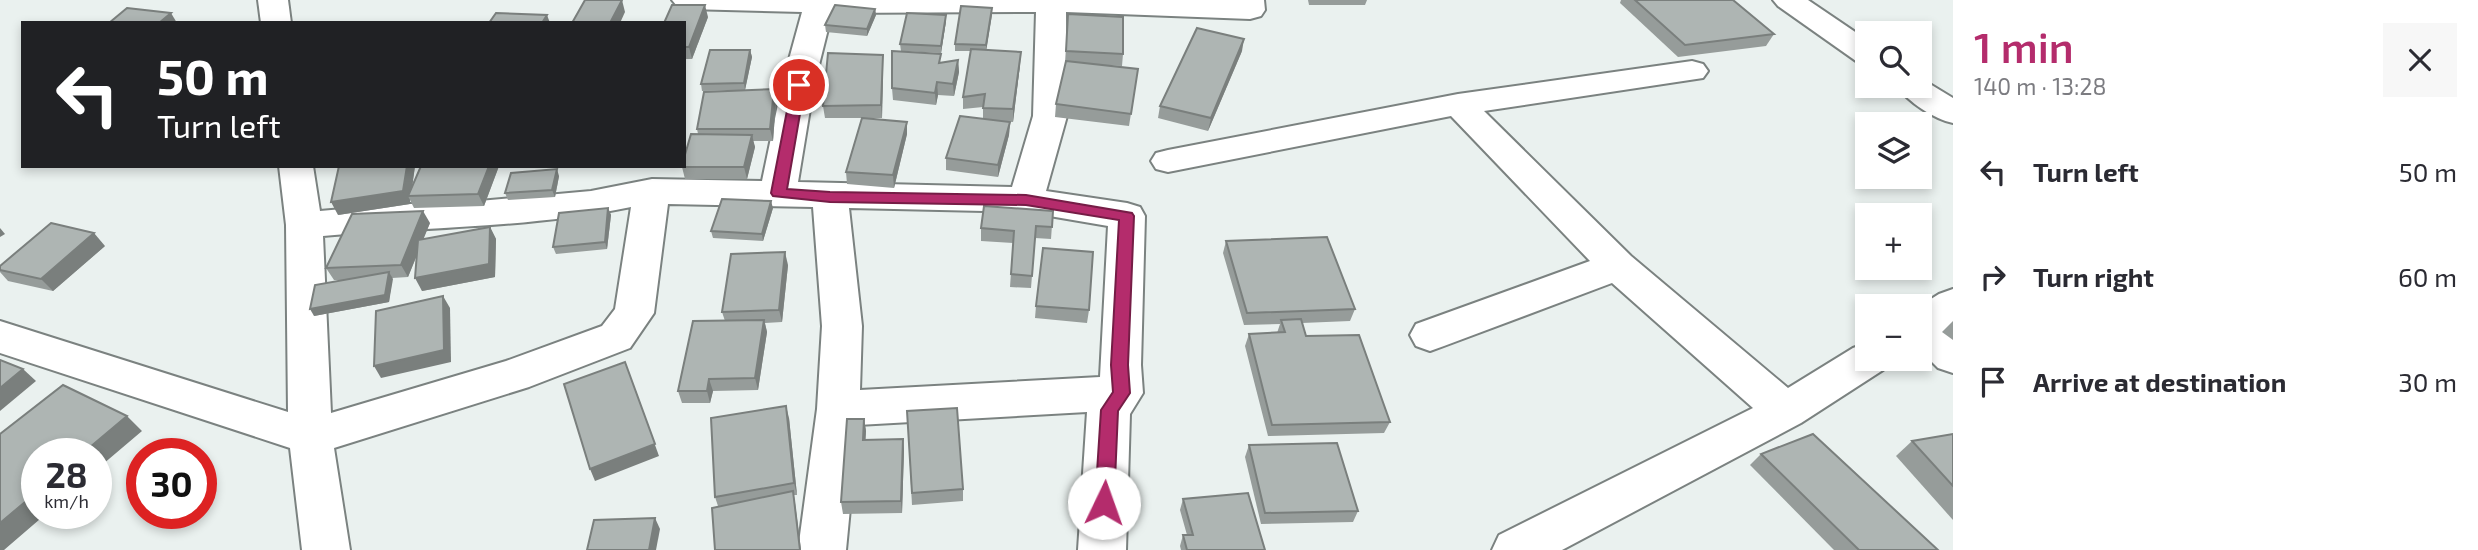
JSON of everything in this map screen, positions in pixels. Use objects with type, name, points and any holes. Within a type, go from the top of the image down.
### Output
[{"type":"street","points":[[273,0],[276,21]]},
{"type":"street","points":[[687,0],[819,4],[1051,3],[1250,10],[1249,0]]},
{"type":"street","points":[[1788,0],[1855,46]]},
{"type":"street","points":[[1026,200],[1050,116],[1051,3]]},
{"type":"street","points":[[778,193],[799,85],[819,4]]},
{"type":"street","points":[[1168,161],[1458,104],[1692,71]]},
{"type":"street","points":[[1458,104],[1617,266],[1786,411]]},
{"type":"street","points":[[296,168],[304,225],[310,437],[326,550]]},
{"type":"street","points":[[0,338],[310,437],[514,375],[616,337],[634,313],[652,191]]},
{"type":"street","points":[[304,225],[591,203],[652,191],[1026,200],[1127,216],[1120,365],[1122,393],[1110,410],[1102,550]]},
{"type":"street","points":[[822,550],[838,409],[842,326],[830,197]]},
{"type":"street","points":[[1430,335],[1617,266]]},
{"type":"street","points":[[1932,318],[1953,304]]},
{"type":"street","points":[[1932,337],[1953,357]]},
{"type":"street","points":[[1516,550],[1786,411],[1855,367]]},
{"type":"street","points":[[838,409],[1122,393]]},
{"type":"building","points":[[585,0],[622,0],[611,21],[573,21]]},
{"type":"building","points":[[1635,0],[1733,0],[1774,34],[1685,45]]},
{"type":"building","points":[[672,5],[705,5],[689,47],[686,47],[686,21],[665,21]]},
{"type":"building","points":[[835,5],[875,9],[867,29],[825,25]]},
{"type":"building","points":[[961,6],[992,8],[986,45],[955,44]]},
{"type":"building","points":[[127,8],[171,13],[161,21],[111,21]]},
{"type":"building","points":[[496,13],[547,15],[543,21],[490,21]]},
{"type":"building","points":[[907,13],[946,15],[941,46],[900,44]]},
{"type":"building","points":[[1068,14],[1123,17],[1123,54],[1066,51]]},
{"type":"building","points":[[1197,28],[1244,39],[1211,118],[1160,106]]},
{"type":"building","points":[[971,49],[1021,52],[1013,109],[983,108],[985,94],[963,97]]},
{"type":"building","points":[[710,50],[750,50],[744,83],[701,84]]},
{"type":"building","points":[[892,51],[941,54],[939,63],[958,60],[953,84],[937,82],[935,93],[892,88]]},
{"type":"building","points":[[828,53],[883,55],[881,105],[823,106]]},
{"type":"building","points":[[1066,61],[1138,69],[1131,114],[1056,104]]},
{"type":"building","points":[[774,89],[770,129],[697,129],[704,92]]},
{"type":"building","points":[[960,116],[1010,122],[998,165],[946,158]]},
{"type":"building","points":[[862,118],[907,122],[893,175],[846,172]]},
{"type":"building","points":[[691,134],[752,135],[744,167],[686,167],[686,151]]},
{"type":"building","points":[[339,168],[407,168],[403,191],[331,202]]},
{"type":"building","points":[[420,168],[488,168],[478,194],[408,196]]},
{"type":"building","points":[[557,169],[552,190],[505,193],[511,173]]},
{"type":"building","points":[[722,199],[771,201],[762,234],[711,231]]},
{"type":"building","points":[[984,206],[1053,211],[1052,227],[1036,226],[1032,276],[1011,274],[1014,231],[981,228]]},
{"type":"building","points":[[608,208],[605,242],[553,247],[559,213]]},
{"type":"building","points":[[423,211],[401,265],[326,268],[352,214]]},
{"type":"building","points":[[51,223],[94,233],[41,279],[0,270],[0,266]]},
{"type":"building","points":[[490,227],[489,264],[415,278],[418,240]]},
{"type":"building","points":[[1327,237],[1355,309],[1247,313],[1226,241]]},
{"type":"building","points":[[1043,248],[1093,252],[1089,310],[1036,306]]},
{"type":"building","points":[[785,252],[779,310],[722,312],[731,254]]},
{"type":"building","points":[[389,272],[385,295],[310,309],[315,285]]},
{"type":"building","points":[[443,296],[444,350],[374,366],[376,311]]},
{"type":"building","points":[[1301,319],[1306,336],[1359,335],[1390,422],[1272,425],[1249,334],[1285,332],[1281,320]]},
{"type":"building","points":[[764,320],[755,378],[709,379],[707,391],[678,391],[693,321]]},
{"type":"building","points":[[0,360],[23,369],[0,388]]},
{"type":"building","points":[[625,362],[655,444],[590,469],[564,384]]},
{"type":"building","points":[[63,385],[127,416],[101,438],[21,438],[21,505],[0,523],[0,434]]},
{"type":"building","points":[[786,406],[794,483],[715,497],[711,418]]},
{"type":"building","points":[[957,408],[963,489],[912,493],[907,411]]},
{"type":"building","points":[[847,419],[864,419],[863,440],[903,439],[901,501],[841,502]]},
{"type":"building","points":[[1813,434],[1938,550],[1859,550],[1761,454]]},
{"type":"building","points":[[1953,434],[1953,486],[1912,441]]},
{"type":"building","points":[[1337,443],[1358,511],[1265,513],[1249,445]]},
{"type":"building","points":[[793,491],[800,550],[715,550],[712,508]]},
{"type":"building","points":[[1248,493],[1265,550],[1187,550],[1183,535],[1193,535],[1183,499]]},
{"type":"building","points":[[655,518],[649,550],[587,550],[594,520]]},
{"type":"route","points":[[799,85],[778,193],[830,197],[1026,200],[1127,216],[1120,365],[1122,393],[1110,410],[1104,503]]}]
